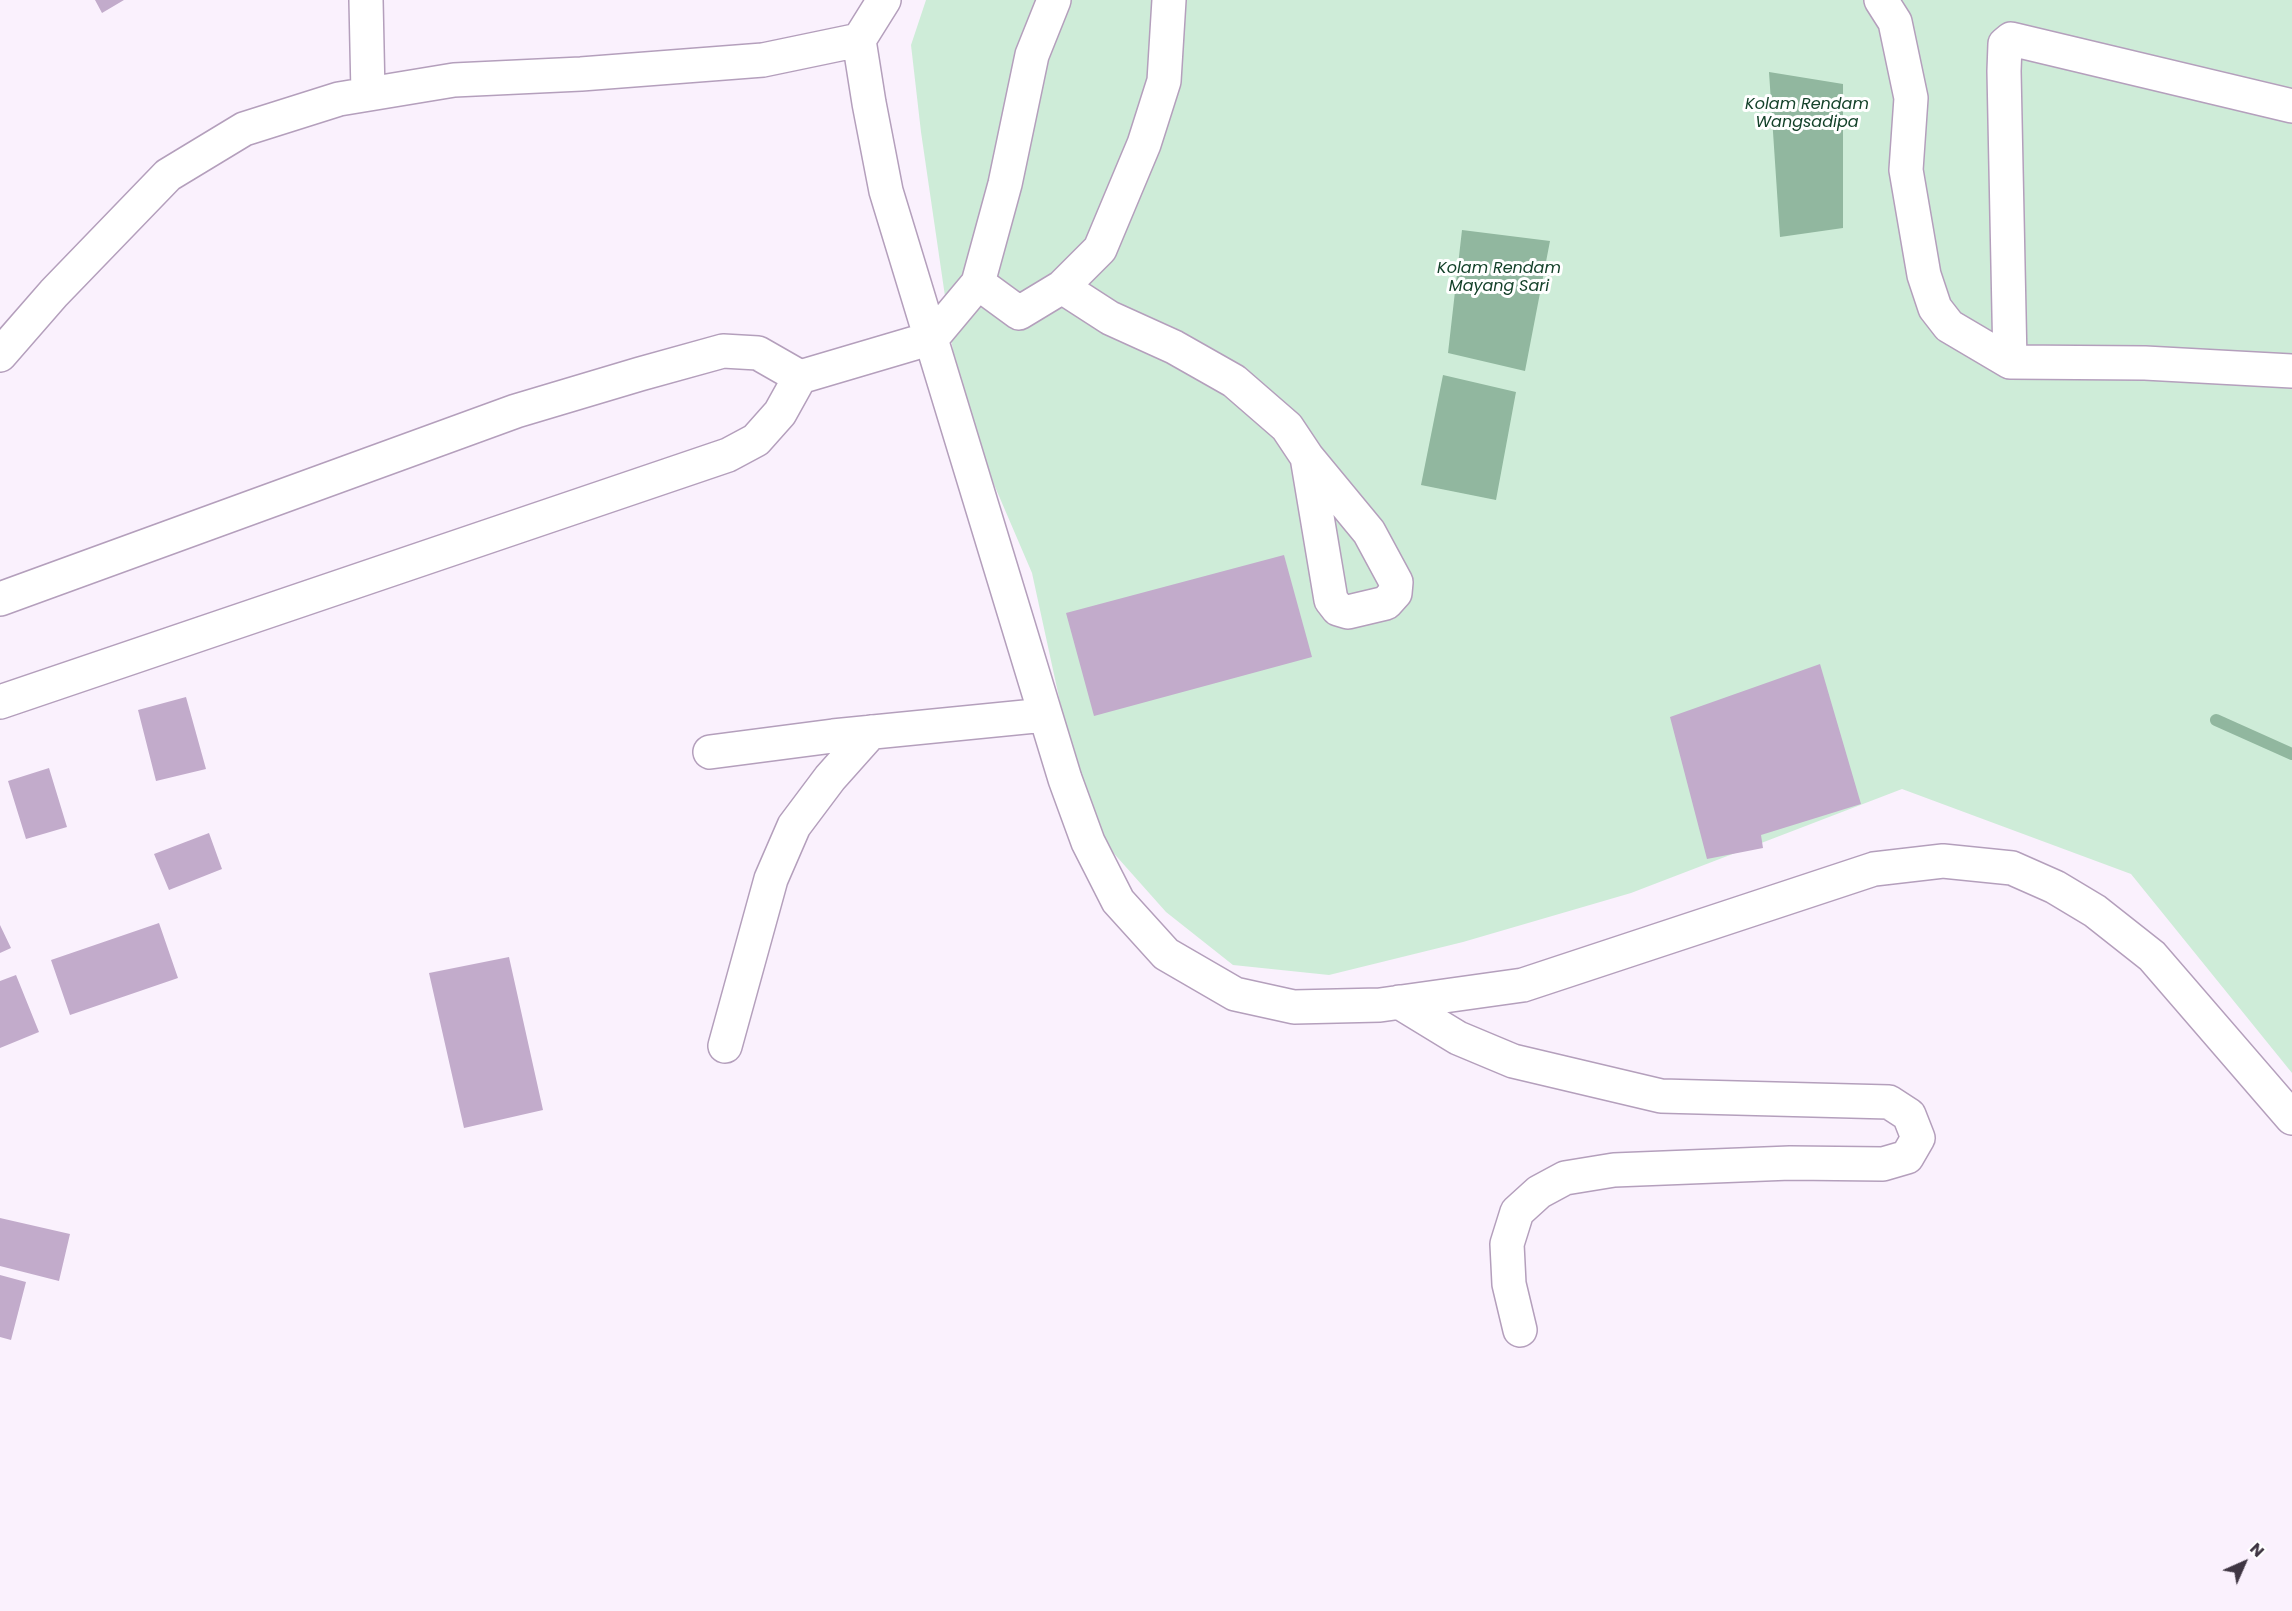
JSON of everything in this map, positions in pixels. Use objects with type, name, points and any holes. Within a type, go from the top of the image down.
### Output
[{"type":"street","points":[[366,0],[368,94]]},
{"type":"street","points":[[884,0],[859,40],[868,103],[886,191],[1045,715],[1088,842],[1118,902],[1166,954],[1235,994],[1294,1007],[1380,1005],[1523,985],[1874,869],[1943,861],[2012,868],[2055,887],[2095,911],[2152,956],[2292,1118]]},
{"type":"street","points":[[0,702],[728,455],[756,440],[780,413],[800,377],[932,338],[978,283],[1005,184],[1032,55],[1054,0]]},
{"type":"street","points":[[978,283],[1019,313],[1062,287],[1100,249],[1144,144],[1164,81],[1169,0]]},
{"type":"street","points":[[1881,0],[1895,22],[1911,98],[1906,170],[1924,275],[1935,308],[1949,326],[2010,362],[2145,363],[2292,371]]},
{"type":"street","points":[[2010,362],[2004,70],[2006,44],[2011,39],[2292,106]]},
{"type":"street","points":[[0,355],[54,293],[168,174],[244,129],[339,99],[454,81],[763,60],[859,40]]},
{"type":"street","points":[[1062,287],[1110,318],[1174,347],[1234,381],[1287,427],[1307,457]]},
{"type":"street","points":[[0,599],[516,411],[640,374],[723,351],[758,353],[800,377]]},
{"type":"street","points":[[711,752],[871,732],[1045,715]]},
{"type":"street","points":[[725,1046],[771,879],[794,826],[830,778],[871,732]]},
{"type":"street","points":[[1399,1002],[1458,1038],[1513,1061],[1661,1096],[1889,1102],[1909,1114],[1918,1138],[1907,1157],[1883,1164],[1790,1163],[1614,1170],[1565,1178],[1539,1192],[1517,1212],[1507,1244],[1509,1284],[1520,1330]]},
{"type":"shaded area","points":[[926,0],[2292,0],[2292,1073],[2131,874],[1902,789],[1631,893],[1463,942],[1329,975],[1233,965],[1166,912],[1093,830],[1060,702],[1032,573],[990,475],[953,351],[921,132],[911,45]]},
{"type":"water","name":"Kolam Rendam Wangsadipa","points":[[1769,72],[1843,84],[1843,228],[1780,237]]},
{"type":"water","name":"Kolam Rendam Mayang Sari","points":[[1462,230],[1550,241],[1525,371],[1448,353]]},
{"type":"water","points":[[1443,375],[1516,392],[1496,500],[1421,485]]},
{"type":"building","points":[[95,0],[124,0],[102,13]]},
{"type":"building","points":[[1284,555],[1312,657],[1094,716],[1066,613]]},
{"type":"building","points":[[1820,664],[1861,804],[1761,835],[1763,848],[1707,859],[1670,717]]},
{"type":"building","points":[[186,697],[206,769],[156,781],[138,710]]},
{"type":"building","points":[[49,768],[67,827],[26,839],[8,781]]},
{"type":"building","points":[[209,833],[222,869],[169,890],[154,854]]},
{"type":"building","points":[[159,923],[178,978],[70,1015],[51,960]]},
{"type":"building","points":[[0,925],[11,948],[0,953]]},
{"type":"building","points":[[509,957],[543,1110],[464,1128],[429,973]]},
{"type":"building","points":[[16,975],[39,1032],[0,1048],[0,981]]},
{"type":"building","points":[[0,1218],[70,1234],[59,1281],[0,1266]]},
{"type":"building","points":[[0,1275],[26,1282],[11,1340],[0,1337]]},
{"type":"waterway","points":[[2216,720],[2292,754]]}]
